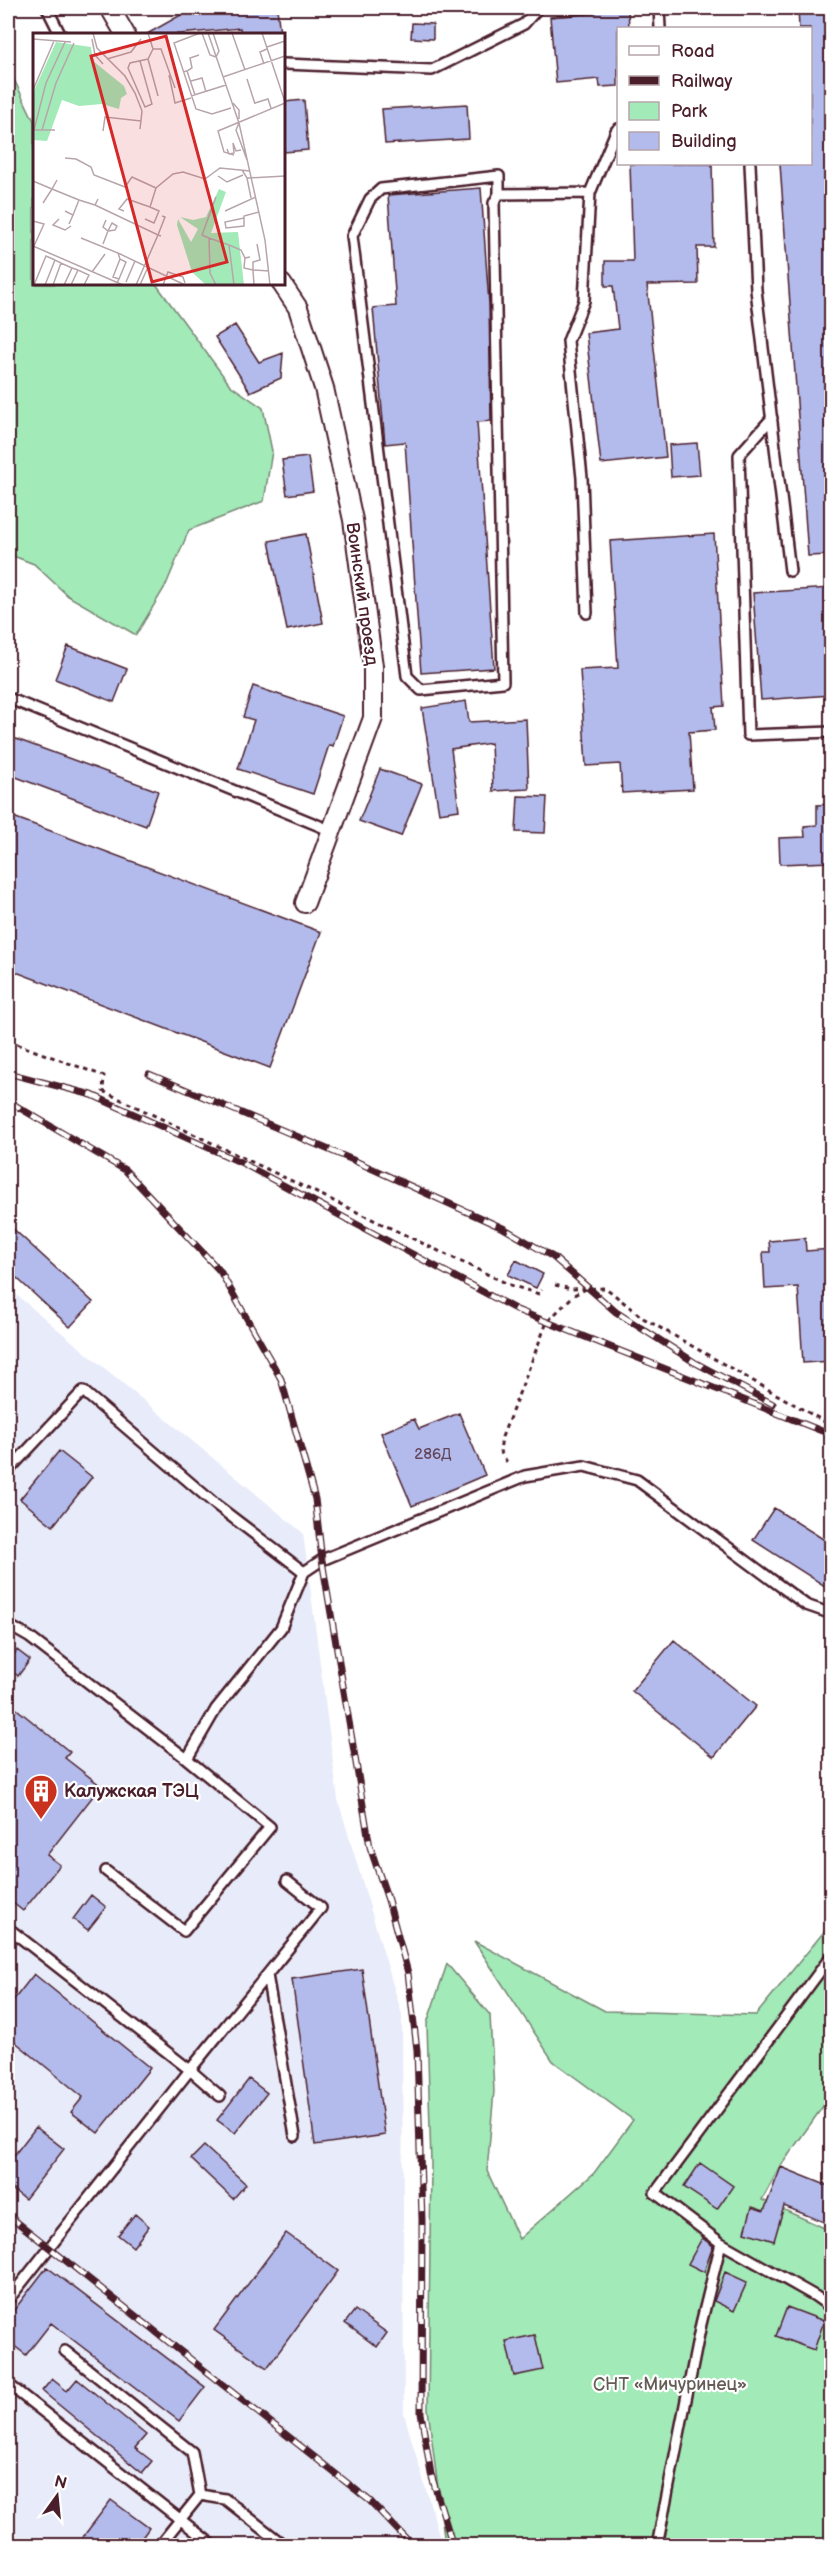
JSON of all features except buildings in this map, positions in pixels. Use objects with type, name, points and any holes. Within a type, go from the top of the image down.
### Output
[{"type":"street","points":[[110,8],[124,33]]},
{"type":"street","name":"Воинский проезд","points":[[283,285],[298,308],[324,388],[353,520],[373,666],[373,718],[305,903]]},
{"type":"lane","points":[[47,8],[60,33]]},
{"type":"lane","points":[[285,64],[432,70],[524,24],[538,8]]},
{"type":"lane","points":[[659,8],[660,27]]},
{"type":"lane","points":[[587,613],[582,478],[568,341],[584,301],[590,193],[617,130]]},
{"type":"lane","points":[[750,165],[756,290],[790,571]]},
{"type":"lane","points":[[499,176],[499,194],[494,203],[503,682],[421,690],[407,676],[352,236],[370,200],[381,189],[499,176]]},
{"type":"lane","points":[[499,194],[590,193]]},
{"type":"lane","points":[[772,418],[739,455],[748,735],[831,732]]},
{"type":"lane","points":[[8,698],[332,831]]},
{"type":"lane","points":[[8,1471],[83,1391],[215,1504],[304,1572]]},
{"type":"lane","points":[[187,1759],[216,1709],[281,1628],[304,1572],[322,1560],[525,1476],[584,1466],[638,1480],[806,1605],[831,1614]]},
{"type":"lane","points":[[8,1625],[29,1637],[187,1759],[270,1827],[184,1931],[106,1871]]},
{"type":"lane","points":[[8,2300],[321,1908],[287,1881]]},
{"type":"lane","points":[[8,1928],[220,2096]]},
{"type":"lane","points":[[831,1955],[655,2193],[721,2243],[815,2296],[831,2308]]},
{"type":"lane","points":[[267,1975],[295,2136]]},
{"type":"lane","points":[[657,2546],[701,2324],[721,2243]]},
{"type":"lane","points":[[65,2351],[192,2452],[200,2495]]},
{"type":"lane","points":[[8,2384],[214,2546]]},
{"type":"lane","points":[[159,2546],[179,2518],[200,2495]]},
{"type":"lane","points":[[200,2495],[225,2499],[285,2546]]},
{"type":"path","points":[[8,1041],[104,1076],[103,1091],[510,1285],[540,1293],[542,1290]]},
{"type":"path","points":[[555,1285],[571,1289],[606,1288],[643,1318],[831,1426]]},
{"type":"path","points":[[507,1462],[500,1452],[502,1437],[547,1322],[574,1295],[589,1288]]},
{"type":"shaded area","points":[[8,1288],[303,1533],[338,1800],[402,2015],[404,2414],[442,2545],[8,2545]]},
{"type":"green space","points":[[8,67],[33,119],[33,285],[157,285],[230,385],[263,408],[272,451],[264,501],[189,530],[166,585],[136,635],[68,596],[34,564],[8,554]]},
{"type":"green space","name":"СНТ «Мичуринец»","points":[[831,1923],[831,2095],[780,2167],[762,2200],[831,2231],[831,2545],[445,2545],[428,2409],[431,2164],[427,2023],[447,1964],[490,2015],[494,2091],[487,2171],[519,2239],[594,2173],[633,2120],[553,2061],[474,1941],[605,2011],[756,2015]]},
{"type":"railway","points":[[8,1073],[92,1095],[240,1162],[517,1310],[832,1435]]},
{"type":"railway","points":[[149,1074],[353,1160],[505,1229],[553,1257],[616,1312],[694,1362],[773,1404]]},
{"type":"railway","points":[[8,1101],[125,1170],[220,1271],[281,1379],[315,1499],[322,1560],[370,1847],[388,1900],[408,1973],[417,2050],[422,2220],[421,2413],[431,2474],[453,2546]]},
{"type":"railway","points":[[8,2215],[370,2501],[413,2546]]},
{"type":"place","name":"Калужская ТЭЦ","points":[[41,1820]]}]
